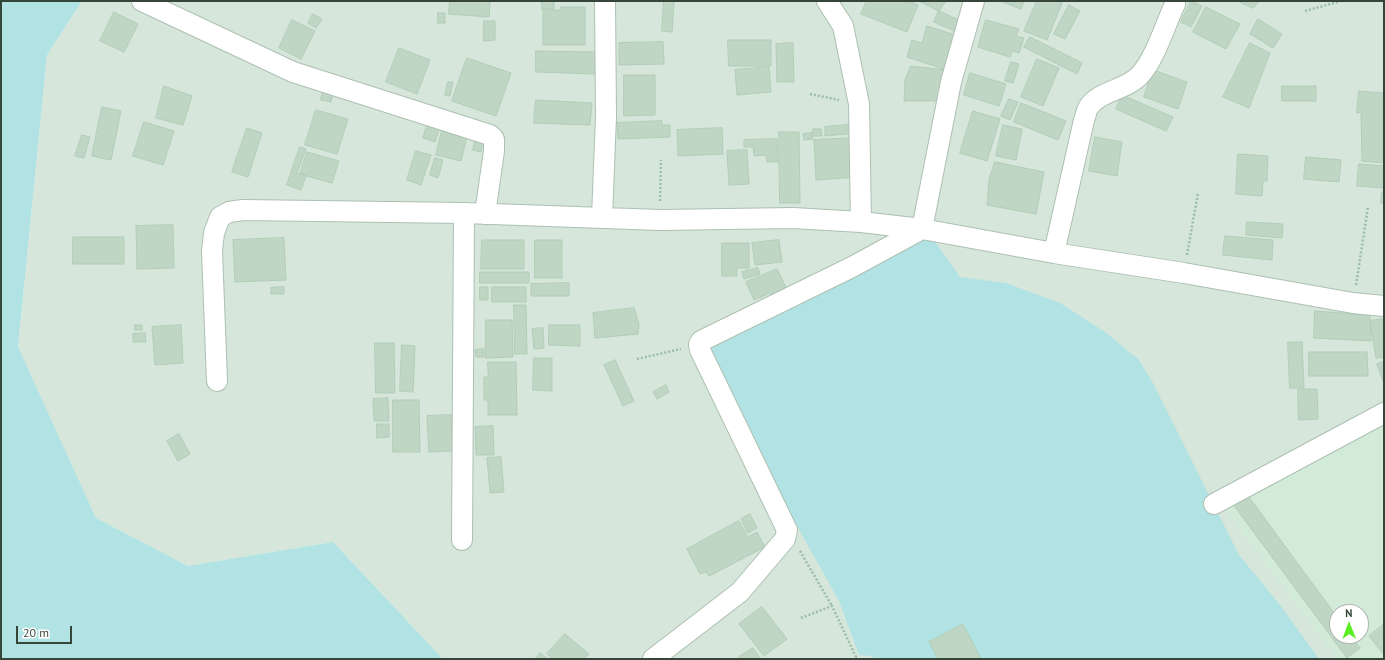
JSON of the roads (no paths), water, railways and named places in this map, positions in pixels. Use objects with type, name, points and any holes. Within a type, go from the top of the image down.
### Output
[{"type":"street","points":[[142,1],[293,72],[490,135],[494,139],[494,151],[485,214]]},
{"type":"street","points":[[602,218],[606,116],[605,1]]},
{"type":"street","points":[[826,1],[843,26],[859,104],[861,222]]},
{"type":"street","points":[[922,229],[951,82],[974,1]]},
{"type":"street","points":[[1054,253],[1088,108],[1095,100],[1139,76],[1150,60],[1175,4]]},
{"type":"street","points":[[217,381],[212,252],[214,233],[220,216],[229,212],[243,210],[464,213],[660,220],[793,218],[861,222],[922,229],[1054,253],[1184,273],[1353,303],[1384,306]]},
{"type":"street","points":[[462,540],[464,213]]},
{"type":"street","points":[[653,659],[740,592],[784,539],[787,530],[700,350],[699,344],[701,341],[852,267],[922,229]]},
{"type":"street","points":[[1214,504],[1384,413]]}]
